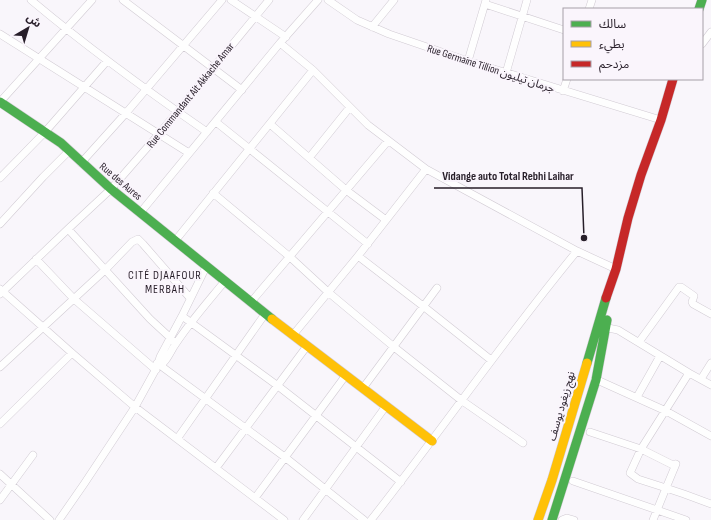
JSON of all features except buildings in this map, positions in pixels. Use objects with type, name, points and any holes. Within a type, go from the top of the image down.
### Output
[{"type":"main road","name":"نهج زيغود يوسف","points":[[538,520],[552,480],[583,374],[608,315],[606,298],[616,269],[628,218],[673,80]]},
{"type":"main road","name":"Rue des Aures","points":[[0,102],[45,132],[69,151],[111,189],[206,267],[265,314],[432,441]]},
{"type":"main road","name":"نهج زيغود يوسف","points":[[552,520],[596,380],[602,327]]},
{"type":"street","points":[[31,0],[65,29],[107,61],[207,132]]},
{"type":"street","points":[[0,102],[92,0]]},
{"type":"street","points":[[123,0],[242,90]]},
{"type":"street","points":[[82,163],[222,0]]},
{"type":"street","points":[[231,0],[286,37]]},
{"type":"street","name":"Rue Commandant Ait Akkache Amar","points":[[1,291],[111,189],[159,134],[269,0]]},
{"type":"street","points":[[140,213],[280,43],[318,0]]},
{"type":"street","name":"Rue Germaine Tillion جرمان تيليون","points":[[328,0],[357,20],[389,34],[468,61],[661,120]]},
{"type":"street","points":[[372,26],[394,0]]},
{"type":"street","points":[[506,73],[527,0]]},
{"type":"street","points":[[468,61],[486,2],[563,30]]},
{"type":"street","points":[[711,32],[703,44],[711,45]]},
{"type":"street","points":[[0,34],[189,153]]},
{"type":"street","points":[[280,43],[312,70],[350,108],[388,141],[426,169],[577,251],[616,269]]},
{"type":"street","points":[[0,178],[45,132],[107,61]]},
{"type":"street","points":[[175,241],[312,70]]},
{"type":"street","points":[[563,91],[566,80]]},
{"type":"street","points":[[309,158],[350,108]]},
{"type":"street","points":[[216,122],[368,244]]},
{"type":"street","points":[[270,124],[346,190],[386,220]]},
{"type":"street","points":[[251,302],[388,141]]},
{"type":"street","points":[[0,224],[69,151]]},
{"type":"street","points":[[294,335],[368,244],[426,169]]},
{"type":"street","points":[[213,193],[394,347],[461,400],[523,443]]},
{"type":"street","points":[[68,229],[150,319],[176,343]]},
{"type":"street","points":[[0,367],[105,270],[132,242],[138,239],[190,298]]},
{"type":"street","points":[[371,520],[432,441],[491,360],[577,251]]},
{"type":"street","points":[[358,256],[491,360]]},
{"type":"street","points":[[36,259],[74,299],[158,366],[247,428],[364,520]]},
{"type":"street","points":[[59,520],[135,407],[158,366],[170,337],[206,267]]},
{"type":"street","points":[[158,366],[225,281]]},
{"type":"street","points":[[639,342],[679,287],[694,296],[692,302],[693,304],[711,314]]},
{"type":"street","points":[[363,388],[437,288]]},
{"type":"street","points":[[1,291],[135,407],[284,520]]},
{"type":"street","points":[[177,439],[265,314]]},
{"type":"street","points":[[182,316],[278,386],[401,482]]},
{"type":"street","points":[[602,327],[618,330],[689,373],[711,384]]},
{"type":"street","points":[[216,468],[307,346]]},
{"type":"street","points":[[0,424],[72,353]]},
{"type":"street","points":[[637,397],[660,356]]},
{"type":"street","points":[[701,379],[711,364]]},
{"type":"street","points":[[689,373],[631,468],[630,474],[638,479],[711,504]]},
{"type":"street","points":[[583,374],[666,411],[711,436]]},
{"type":"street","points":[[255,498],[346,376]]},
{"type":"street","points":[[303,520],[386,406]]},
{"type":"street","points":[[590,432],[642,450],[676,464],[653,520]]},
{"type":"street","points":[[0,500],[34,455]]},
{"type":"street","points":[[0,474],[50,520]]},
{"type":"street","points":[[573,480],[686,520]]},
{"type":"street","points":[[562,520],[567,518],[574,520]]},
{"type":"traffic: fast","points":[[699,8],[702,0]]},
{"type":"traffic: fast","points":[[0,102],[61,143],[111,189],[272,319]]},
{"type":"traffic: fast","points":[[587,363],[606,298]]},
{"type":"traffic: fast","points":[[552,520],[596,380],[607,320]]},
{"type":"traffic: slow","points":[[272,319],[432,441]]},
{"type":"traffic: slow","points":[[538,520],[552,480],[587,363]]},
{"type":"traffic: jam","points":[[606,298],[616,269],[628,218],[641,175],[661,120],[673,80]]},
{"type":"place","name":"Vidange auto Total Rebhi Laihar","points":[[584,238]]},
{"type":"district","name":"CITÉ DJAAFOUR MERBAH","points":[[165,282]]}]
